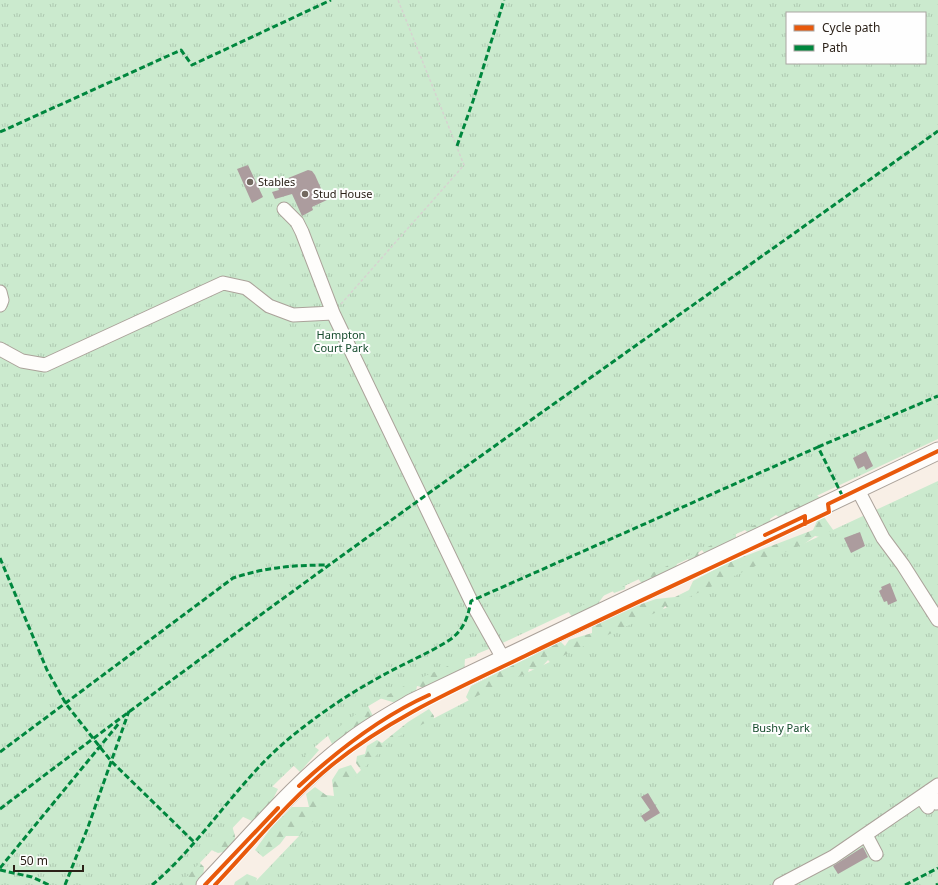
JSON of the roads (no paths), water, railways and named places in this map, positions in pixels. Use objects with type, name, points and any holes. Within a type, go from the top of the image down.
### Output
[{"type":"main road","points":[[205,885],[297,788],[352,740],[413,702],[504,660],[938,451]]},
{"type":"lane","points":[[284,208],[297,222],[302,232],[333,313],[471,601],[504,660]]},
{"type":"lane","points":[[0,349],[22,361],[45,365],[223,283],[246,288],[269,306],[293,314],[333,313]]},
{"type":"lane","points":[[0,292],[2,300],[0,305]]},
{"type":"lane","points":[[858,490],[883,538],[903,565],[938,620]]},
{"type":"lane","points":[[780,885],[833,857],[866,835],[931,797]]},
{"type":"lane","points":[[866,835],[876,854]]},
{"type":"place","name":"Stables","points":[[250,182]]},
{"type":"place","name":"Stud House","points":[[305,194]]},
{"type":"park label","name":"Hampton Court Park","points":[[341,341]]},
{"type":"park label","name":"Bushy Park","points":[[781,728]]}]
